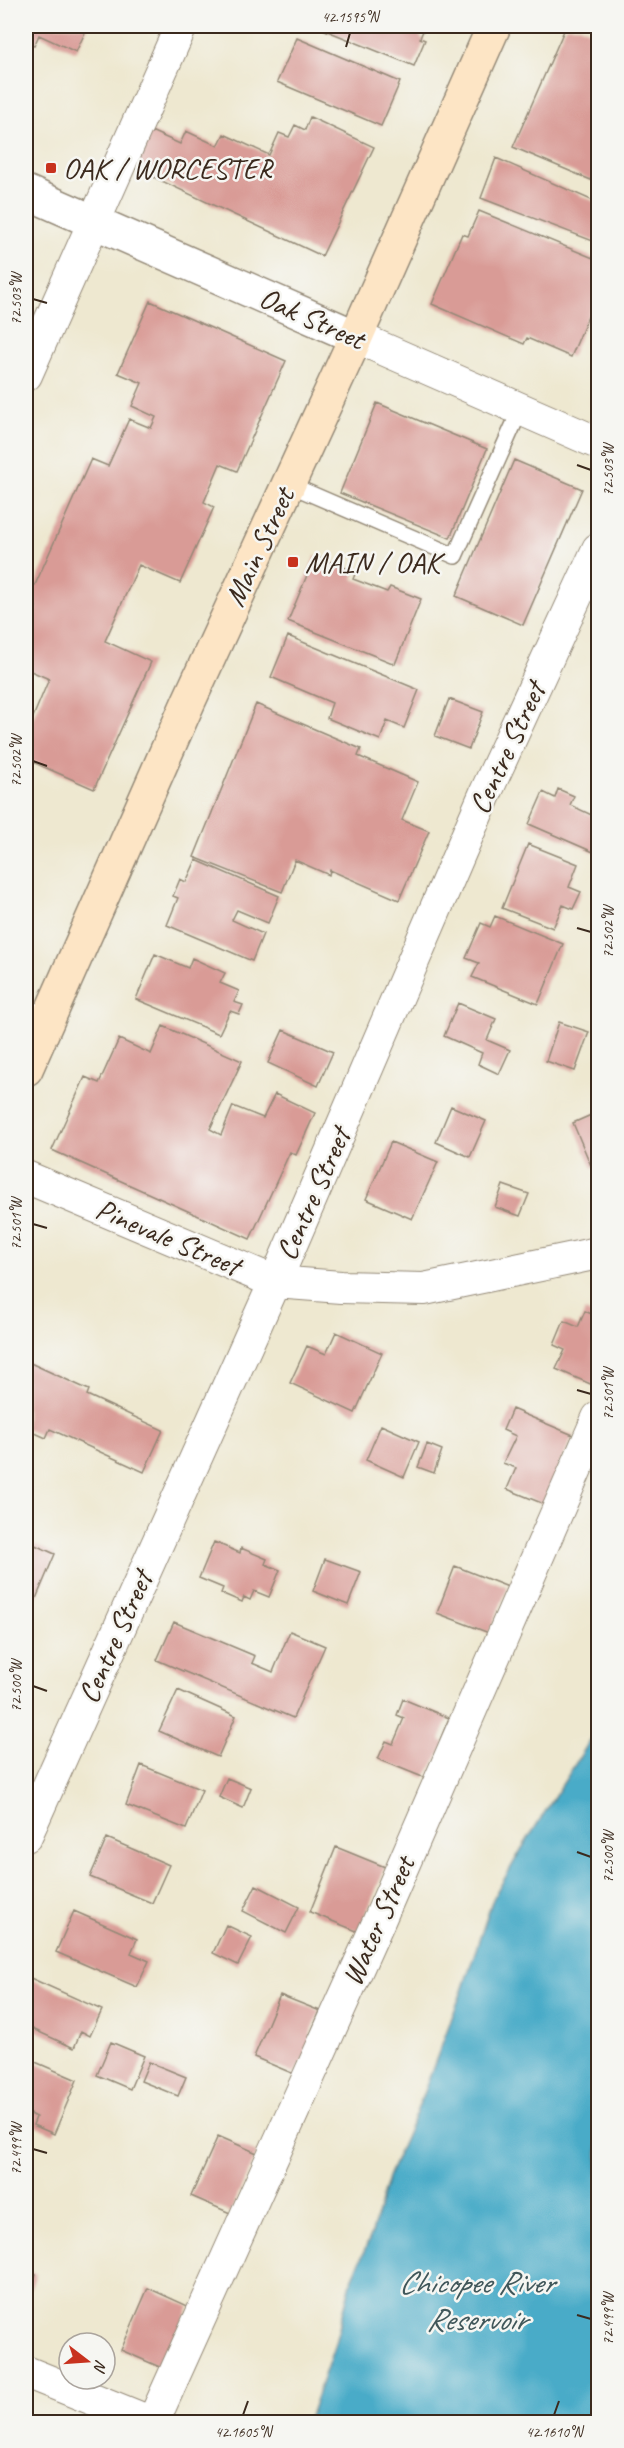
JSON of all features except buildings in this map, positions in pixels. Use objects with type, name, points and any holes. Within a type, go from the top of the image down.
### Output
[{"type":"main road","name":"Main Street","points":[[26,1069],[37,1012],[188,703],[356,337],[494,26]]},
{"type":"street","points":[[26,375],[181,26]]},
{"type":"street","name":"Oak Street","points":[[26,192],[598,443]]},
{"type":"street","name":"Centre Street","points":[[26,1836],[275,1282],[486,792],[598,549]]},
{"type":"street","name":"Pinevale Street","points":[[26,1178],[275,1282],[341,1287],[424,1289],[598,1253]]},
{"type":"street","name":"Water Street","points":[[151,2422],[378,1923],[598,1418]]},
{"type":"street","points":[[26,2372],[151,2422]]},
{"type":"lane","points":[[288,484],[454,556],[521,408]]},
{"type":"water","name":"Chicopee River Reservoir","points":[[598,1728],[598,2422],[305,2422],[311,2413],[334,2347],[352,2280],[372,2233],[388,2177],[416,2113],[462,1991],[493,1899]]},
{"type":"place","name":"OAK / WORCESTER","points":[[51,168]]},
{"type":"place","name":"MAIN / OAK","points":[[293,562]]}]
